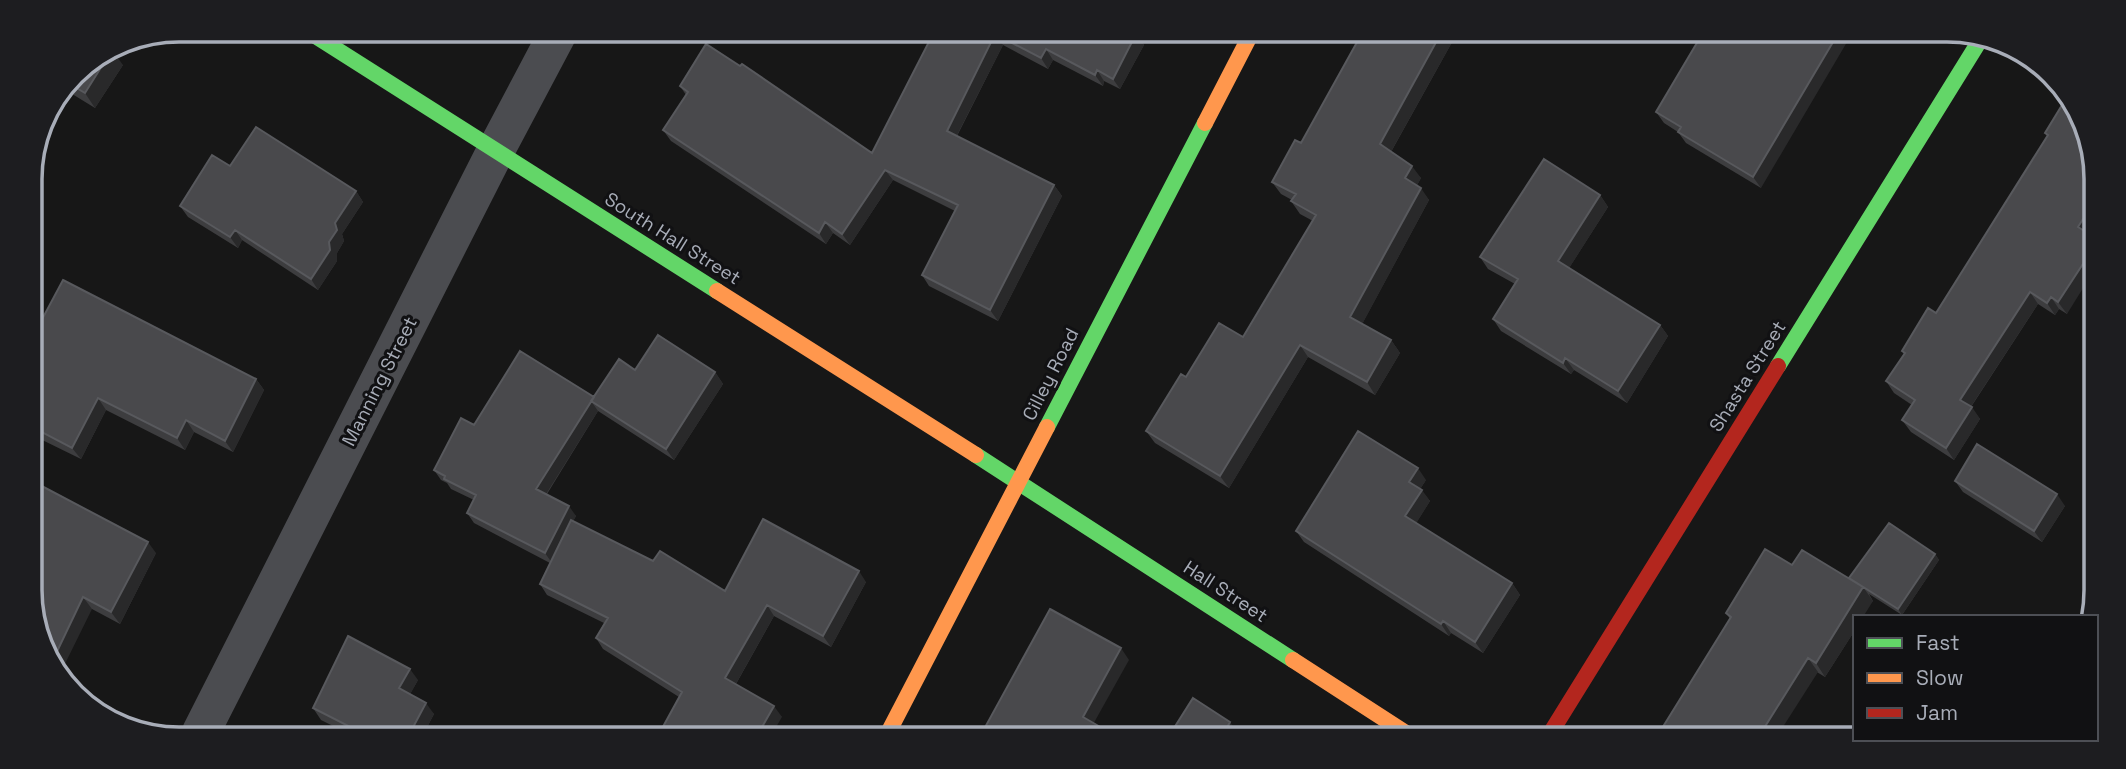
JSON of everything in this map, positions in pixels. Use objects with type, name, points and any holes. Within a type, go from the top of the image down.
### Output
[{"type":"street","name":"South Hall Street","points":[[325,42],[1017,481]]},
{"type":"street","name":"Manning Street","points":[[204,727],[553,42]]},
{"type":"street","name":"Cilley Road","points":[[891,727],[1247,42]]},
{"type":"street","name":"Shasta Street","points":[[1554,727],[1977,46]]},
{"type":"street","name":"Hall Street","points":[[1017,481],[1397,727]]},
{"type":"building","points":[[929,42],[991,42],[947,131],[1054,185],[990,310],[922,275],[958,205],[885,170],[842,234],[825,222],[819,233],[663,130],[688,92],[680,86],[706,44],[740,66],[742,64],[872,153]]},
{"type":"building","points":[[1010,42],[1132,42],[1113,79],[1097,70],[1095,75],[1046,49],[1041,58]]},
{"type":"building","points":[[1357,42],[1436,42],[1380,144],[1412,166],[1405,178],[1421,188],[1350,317],[1391,340],[1367,382],[1300,345],[1220,476],[1146,431],[1181,374],[1186,377],[1219,323],[1243,337],[1316,215],[1291,201],[1296,194],[1272,182],[1295,140],[1301,143]]},
{"type":"building","points":[[1697,42],[1833,42],[1753,177],[1678,132],[1681,127],[1656,112]]},
{"type":"building","points":[[102,66],[85,93],[77,88]]},
{"type":"building","points":[[2062,105],[2074,127],[2083,161],[2084,218],[2078,227],[2084,231],[2084,262],[2058,302],[2051,297],[2047,303],[2030,292],[1960,400],[1972,407],[1946,448],[1902,420],[1915,400],[1886,381],[1905,353],[1902,351],[1928,308],[1936,313],[2048,135],[2045,133]]},
{"type":"building","points":[[256,127],[356,191],[335,223],[337,230],[329,242],[330,250],[311,279],[235,230],[230,237],[180,206],[212,155],[230,166]]},
{"type":"building","points":[[1544,159],[1600,195],[1558,261],[1660,325],[1618,391],[1565,358],[1563,363],[1493,319],[1518,279],[1480,257]]},
{"type":"building","points":[[63,280],[256,379],[225,441],[186,420],[177,438],[98,398],[72,448],[42,432],[42,319]]},
{"type":"building","points":[[658,335],[715,372],[666,449],[591,401],[619,359],[635,370]]},
{"type":"building","points":[[520,351],[594,397],[536,489],[569,506],[545,553],[467,513],[476,495],[444,479],[445,476],[434,470],[461,418],[474,425]]},
{"type":"building","points":[[1358,431],[1418,468],[1409,482],[1422,490],[1405,516],[1512,583],[1475,642],[1443,621],[1441,624],[1296,531]]},
{"type":"building","points":[[1977,444],[2057,494],[2034,531],[1955,481]]},
{"type":"building","points":[[42,486],[148,542],[111,612],[83,597],[57,652],[43,608]]},
{"type":"building","points":[[763,519],[859,571],[823,636],[767,605],[725,678],[774,706],[762,727],[663,727],[682,692],[596,638],[608,618],[540,584],[571,520],[653,561],[660,551],[725,591]]},
{"type":"building","points":[[1889,523],[1935,554],[1898,609],[1849,578]]},
{"type":"building","points":[[1765,549],[1792,565],[1802,550],[1863,587],[1816,663],[1808,658],[1765,727],[1663,727],[1731,617],[1726,613]]},
{"type":"building","points":[[1050,609],[1121,648],[1083,717],[1100,727],[985,727]]},
{"type":"building","points":[[348,636],[410,669],[399,688],[426,703],[413,727],[350,727],[313,708]]},
{"type":"building","points":[[1193,698],[1230,722],[1227,727],[1175,727]]},
{"type":"traffic: fast","points":[[325,42],[717,291]]},
{"type":"traffic: fast","points":[[1778,366],[1977,46]]},
{"type":"traffic: fast","points":[[1047,427],[1205,123]]},
{"type":"traffic: fast","points":[[976,455],[1293,660]]},
{"type":"traffic: slow","points":[[1205,123],[1247,42]]},
{"type":"traffic: slow","points":[[717,291],[976,455]]},
{"type":"traffic: slow","points":[[891,727],[1047,427]]},
{"type":"traffic: slow","points":[[1293,660],[1397,727]]},
{"type":"traffic: jam","points":[[1554,727],[1778,366]]}]
